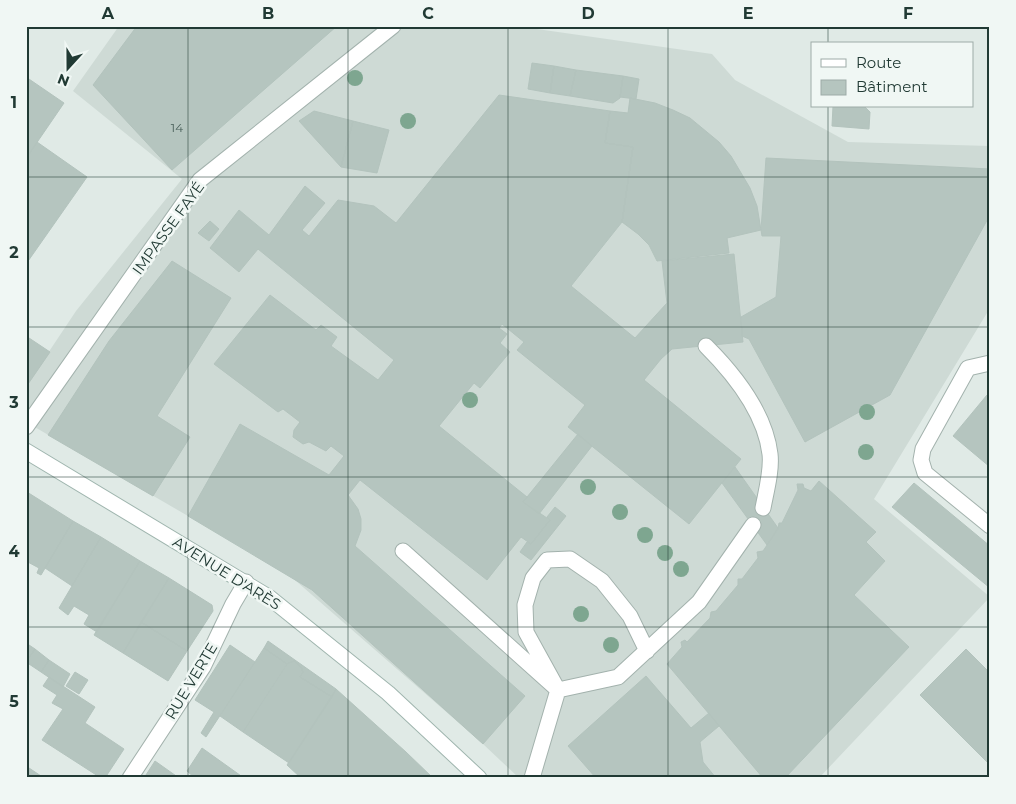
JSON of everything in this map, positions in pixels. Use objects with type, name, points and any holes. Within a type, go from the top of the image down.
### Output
[{"type":"street","name":"IMPASSE FAYÉ","points":[[26,427],[200,180],[393,26]]},
{"type":"street","points":[[706,346],[727,367],[756,409],[770,455],[764,508]]},
{"type":"street","points":[[990,362],[968,368],[923,449],[920,460],[925,473],[990,526]]},
{"type":"street","name":"AVENUE D'ARÈS","points":[[26,451],[270,598],[388,693],[479,778]]},
{"type":"street","points":[[558,690],[618,677],[699,602],[753,525]]},
{"type":"street","points":[[403,551],[558,690]]},
{"type":"street","points":[[532,778],[558,690],[526,632],[525,605],[533,578],[547,560],[570,559],[602,581],[630,616],[647,651]]},
{"type":"street","name":"RUE VERTE","points":[[130,778],[203,668],[233,604],[246,582]]},
{"type":"shaded area","points":[[119,26],[516,26],[712,54],[735,80],[848,142],[990,146],[990,308],[874,499],[990,597],[819,778],[519,778],[483,744],[288,574],[26,422],[26,386],[76,311],[182,179],[73,91]]},
{"type":"building","points":[[137,26],[337,26],[172,170],[93,85]]},
{"type":"building","points":[[532,63],[554,66],[550,93],[528,89]]},
{"type":"building","points":[[554,66],[576,70],[570,96],[550,93]]},
{"type":"building","points":[[576,70],[623,76],[620,98],[613,103],[570,96]]},
{"type":"building","points":[[623,76],[639,79],[636,99],[620,97]]},
{"type":"building","points":[[26,77],[64,103],[27,157],[26,156]]},
{"type":"building","points":[[499,95],[610,111],[605,143],[633,147],[622,222],[571,286],[635,338],[667,303],[662,261],[734,254],[743,342],[672,349],[644,380],[741,459],[689,524],[568,427],[585,405],[517,350],[524,342],[502,324],[499,328],[507,334],[500,343],[510,352],[480,388],[474,383],[439,426],[527,497],[523,502],[550,520],[531,544],[521,537],[487,580],[360,480],[348,495],[358,509],[361,519],[361,530],[355,546],[525,696],[483,744],[312,590],[188,516],[240,424],[329,475],[344,456],[331,446],[326,451],[309,442],[303,444],[293,437],[294,430],[300,422],[283,409],[278,412],[214,364],[270,295],[316,330],[321,325],[337,337],[331,346],[378,380],[394,360],[258,249],[239,272],[210,248],[239,210],[269,235],[305,186],[325,203],[302,230],[309,236],[338,200],[374,206],[396,223]]},
{"type":"building","points":[[630,98],[655,103],[690,118],[719,142],[731,156],[750,188],[757,206],[761,230],[727,238],[729,253],[657,261],[649,245],[622,222],[633,147],[605,143],[610,111],[628,113]]},
{"type":"building","points":[[833,108],[866,108],[870,112],[869,129],[832,126]]},
{"type":"building","points":[[314,111],[353,121],[341,167],[299,121]]},
{"type":"building","points":[[353,121],[389,130],[377,173],[341,167]]},
{"type":"building","points":[[37,142],[87,177],[26,264],[26,159]]},
{"type":"building","points":[[766,158],[990,169],[990,215],[890,395],[805,442],[749,339],[742,336],[741,317],[776,297],[781,236],[762,236],[761,230]]},
{"type":"building","points":[[210,221],[219,229],[209,241],[198,233]]},
{"type":"building","points":[[172,261],[231,298],[157,416],[190,437],[153,496],[48,435],[109,341]]},
{"type":"building","points":[[26,336],[50,352],[26,387]]},
{"type":"building","points":[[987,395],[990,397],[990,467],[953,436]]},
{"type":"building","points":[[578,434],[592,446],[539,514],[523,502]]},
{"type":"building","points":[[735,467],[778,528],[767,545],[722,483]]},
{"type":"building","points":[[819,481],[876,532],[866,542],[885,561],[854,595],[909,647],[785,778],[763,778],[667,664],[682,647],[681,642],[685,640],[687,642],[710,618],[711,612],[716,611],[738,585],[738,579],[742,579],[758,558],[757,552],[763,551],[778,529],[779,523],[782,523],[798,490],[797,484],[803,484],[804,488],[811,491]]},
{"type":"building","points":[[914,483],[990,546],[990,588],[892,507]]},
{"type":"building","points":[[27,492],[73,521],[41,575],[37,573],[39,568],[26,561]]},
{"type":"building","points":[[555,507],[566,516],[531,560],[520,552],[527,542],[531,544],[550,520],[547,517]]},
{"type":"building","points":[[73,521],[101,537],[72,586],[45,568]]},
{"type":"building","points":[[101,537],[140,561],[97,632],[84,624],[89,615],[74,606],[68,615],[59,608]]},
{"type":"building","points":[[140,561],[169,578],[123,653],[94,635]]},
{"type":"building","points":[[169,578],[212,605],[213,611],[187,651],[141,622]]},
{"type":"building","points":[[141,622],[187,651],[168,681],[123,653]]},
{"type":"building","points":[[268,641],[336,689],[332,697],[300,677],[303,672],[301,667],[294,661],[287,664],[264,648]]},
{"type":"building","points":[[26,643],[35,649],[26,662]]},
{"type":"building","points":[[230,645],[255,662],[206,737],[201,733],[214,712],[195,700]]},
{"type":"building","points":[[264,648],[287,664],[243,732],[220,716]]},
{"type":"building","points":[[35,649],[49,660],[41,672],[26,662]]},
{"type":"building","points":[[966,649],[990,673],[990,765],[920,695]]},
{"type":"building","points":[[49,660],[70,674],[63,687],[41,672]]},
{"type":"building","points":[[294,661],[301,667],[303,672],[300,677],[332,697],[289,763],[243,732],[288,663]]},
{"type":"building","points":[[75,672],[88,680],[79,694],[66,686]]},
{"type":"building","points":[[646,676],[691,728],[709,713],[719,726],[700,742],[703,762],[716,778],[596,778],[568,746]]},
{"type":"building","points":[[49,677],[95,707],[85,723],[124,749],[105,778],[101,778],[42,740],[63,709],[52,703],[57,695],[43,686]]},
{"type":"building","points":[[336,689],[433,778],[301,778],[287,765]]},
{"type":"building","points":[[202,748],[244,778],[195,778],[187,771]]},
{"type":"building","points":[[155,761],[179,778],[144,778]]},
{"type":"building","points":[[26,766],[44,778],[26,778]]}]
